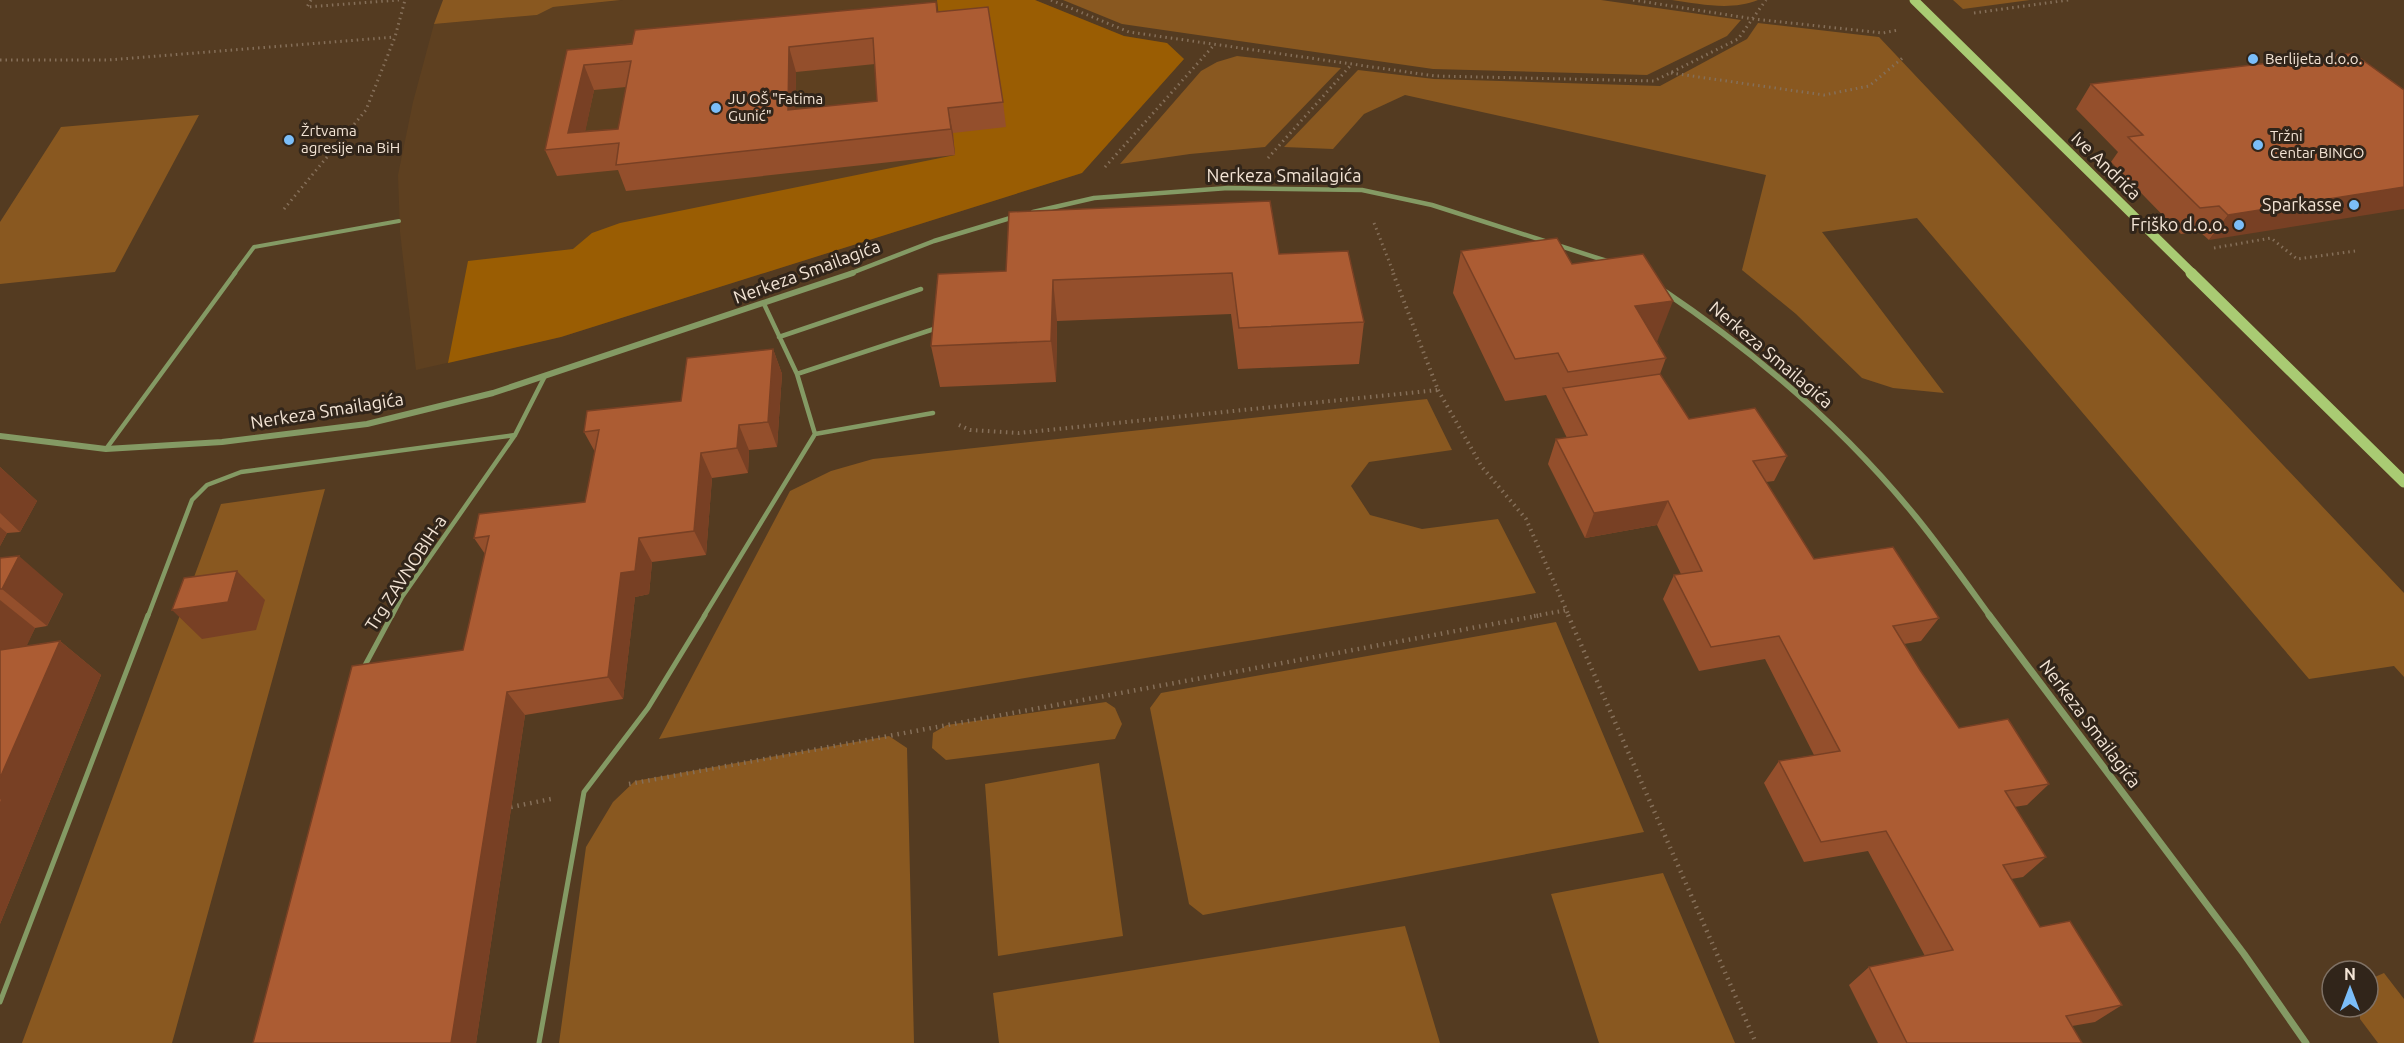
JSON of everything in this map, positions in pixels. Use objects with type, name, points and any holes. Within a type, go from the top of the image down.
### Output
[{"type":"main road","name":"Ive Andrića","points":[[1914,0],[2404,482]]},
{"type":"street","name":"Nerkeza Smailagića","points":[[0,436],[106,449],[222,442],[367,424],[493,393],[764,304],[934,241],[1010,217],[1094,198],[1228,188],[1362,190],[1432,205],[1620,265]]},
{"type":"street","name":"Nerkeza Smailagića","points":[[1650,281],[1717,325],[1783,380],[1858,451],[1923,527],[2244,954],[2306,1043]]},
{"type":"lane","points":[[106,449],[254,247],[399,220]]},
{"type":"lane","points":[[779,337],[921,289]]},
{"type":"lane","points":[[539,1043],[584,792],[648,708],[815,434],[797,374],[764,304]]},
{"type":"lane","points":[[797,374],[938,328]]},
{"type":"lane","name":"Trg ZAVNOBIH-a","points":[[359,678],[402,597],[515,435],[546,376]]},
{"type":"lane","points":[[815,434],[933,413]]},
{"type":"lane","points":[[0,1002],[192,500],[207,485],[241,472],[515,435]]},
{"type":"path","points":[[311,0],[307,7],[399,0]]},
{"type":"path","points":[[254,247],[366,110],[395,37],[405,0]]},
{"type":"path","points":[[1051,0],[1129,32],[1435,76],[1654,81],[1738,39],[1766,0]]},
{"type":"path","points":[[1633,0],[1754,19],[1883,33],[1901,29]]},
{"type":"path","points":[[1969,15],[2069,0]]},
{"type":"path","points":[[0,60],[108,60],[395,37]]},
{"type":"path","points":[[1094,198],[1097,176],[1215,44]]},
{"type":"path","points":[[1670,73],[1824,95],[1869,87],[1905,56]]},
{"type":"path","points":[[1262,165],[1351,64]]},
{"type":"path","points":[[1371,215],[1438,390],[1482,467],[1526,519],[1756,1043]]},
{"type":"path","points":[[2208,249],[2271,238],[2297,260],[2355,251]]},
{"type":"path","points":[[933,413],[970,430],[1019,433],[1438,390]]},
{"type":"path","points":[[511,807],[1567,610]]},
{"type":"shaded area","points":[[443,0],[621,0],[553,7],[537,15],[434,24]]},
{"type":"shaded area","points":[[623,0],[1035,0],[1124,36],[1167,43],[1184,59],[1082,173],[561,337],[416,370],[400,232],[398,175],[413,102],[434,24],[537,15],[553,7]]},
{"type":"shaded area","points":[[937,0],[1035,0],[1124,36],[1167,43],[1184,59],[1082,173],[561,337],[448,363],[468,261],[573,249],[592,233],[620,223],[955,155]]},
{"type":"shaded area","points":[[1063,0],[1601,0],[1741,20],[1727,36],[1647,75],[1433,69],[1122,24]]},
{"type":"shaded area","points":[[1672,0],[1758,0],[1726,6]]},
{"type":"shaded area","points":[[1953,0],[2030,0],[1963,9]]},
{"type":"shaded area","points":[[1758,23],[1879,37],[2404,593],[2404,677],[2394,666],[2309,679],[1917,218],[1822,232],[1944,393],[1893,388],[1862,378],[1796,314],[1742,270],[1766,175],[1405,95],[1364,114],[1333,149],[1284,147],[1358,70],[1434,79],[1660,86],[1747,39]]},
{"type":"shaded area","points":[[1237,56],[1341,68],[1265,147],[1120,164],[1201,71],[1217,62]]},
{"type":"shaded area","points":[[199,115],[115,272],[0,284],[0,222],[61,127]]},
{"type":"shaded area","points":[[1427,399],[1452,450],[1369,462],[1351,486],[1370,515],[1422,529],[1498,519],[1536,593],[659,739],[790,491],[831,471],[873,459]]},
{"type":"shaded area","points":[[325,489],[172,1043],[22,1043],[221,504]]},
{"type":"shaded area","points":[[1556,622],[1644,832],[1203,915],[1189,904],[1150,708],[1161,693]]},
{"type":"shaded area","points":[[1106,702],[1115,708],[1122,724],[1115,739],[946,760],[932,748],[933,733],[947,725]]},
{"type":"shaded area","points":[[889,736],[907,748],[914,1043],[559,1043],[586,847],[613,802],[635,781]]},
{"type":"shaded area","points":[[1099,763],[1123,936],[998,956],[985,784]]},
{"type":"shaded area","points":[[1663,873],[1735,1043],[1599,1043],[1551,894]]},
{"type":"shaded area","points":[[1405,926],[1440,1043],[999,1043],[993,993]]},
{"type":"shaded area","points":[[2384,973],[2404,999],[2404,1043],[2378,1043],[2360,1019],[2380,1019],[2380,975]]},
{"type":"building","name":"JU OŠ \"Fatima Gunić\"","points":[[936,2],[937,12],[988,7],[1003,102],[948,108],[951,129],[616,165],[619,143],[545,150],[567,50],[632,44],[635,30]],"holes":[[[873,38],[877,101],[788,110],[789,47]],[[631,61],[618,129],[568,133],[584,65]]]},
{"type":"building","name":"Tržni Centar BINGO","points":[[2353,53],[2404,90],[2404,187],[2228,215],[2219,206],[2200,208],[2128,137],[2143,135],[2091,84]]},
{"type":"building","points":[[1270,201],[1279,254],[1348,251],[1364,322],[1239,328],[1232,273],[1053,280],[1051,341],[931,346],[938,274],[1006,271],[1009,212]]},
{"type":"building","points":[[1557,238],[1572,264],[1643,254],[1673,301],[1635,306],[1666,358],[1568,372],[1558,353],[1515,359],[1461,251]]},
{"type":"building","points":[[773,349],[768,422],[739,425],[737,448],[701,453],[694,531],[639,538],[635,571],[621,573],[608,677],[507,692],[451,1043],[253,1043],[352,666],[463,650],[489,536],[474,538],[479,514],[585,502],[599,430],[584,432],[587,411],[681,401],[687,358]]},
{"type":"building","points":[[1660,374],[1689,419],[1755,408],[1787,456],[1753,461],[1814,559],[1893,547],[1939,618],[1893,626],[1920,670],[1959,728],[2008,719],[2049,784],[2005,791],[2046,857],[2003,865],[2040,927],[2070,921],[2122,1005],[2066,1016],[2082,1043],[1907,1043],[1869,967],[1953,950],[1886,831],[1821,842],[1779,761],[1840,751],[1779,636],[1711,647],[1674,575],[1702,571],[1668,501],[1594,513],[1556,439],[1587,435],[1563,388]]},
{"type":"building","points":[[19,556],[2,589],[0,589],[0,558]]},
{"type":"building","points":[[237,571],[228,602],[172,610],[184,578]]},
{"type":"building","points":[[60,641],[0,778],[0,650]]},
{"type":"place","name":"Berlijeta d.o.o.","points":[[2253,59]]},
{"type":"place","name":"JU OŠ \"Fatima Gunić\"","points":[[716,108]]},
{"type":"place","name":"Žrtvama agresije na BiH","points":[[289,140]]},
{"type":"place","name":"Tržni Centar BINGO","points":[[2258,145]]},
{"type":"place","name":"Sparkasse","points":[[2354,205]]},
{"type":"place","name":"Friško d.o.o.","points":[[2239,225]]}]
